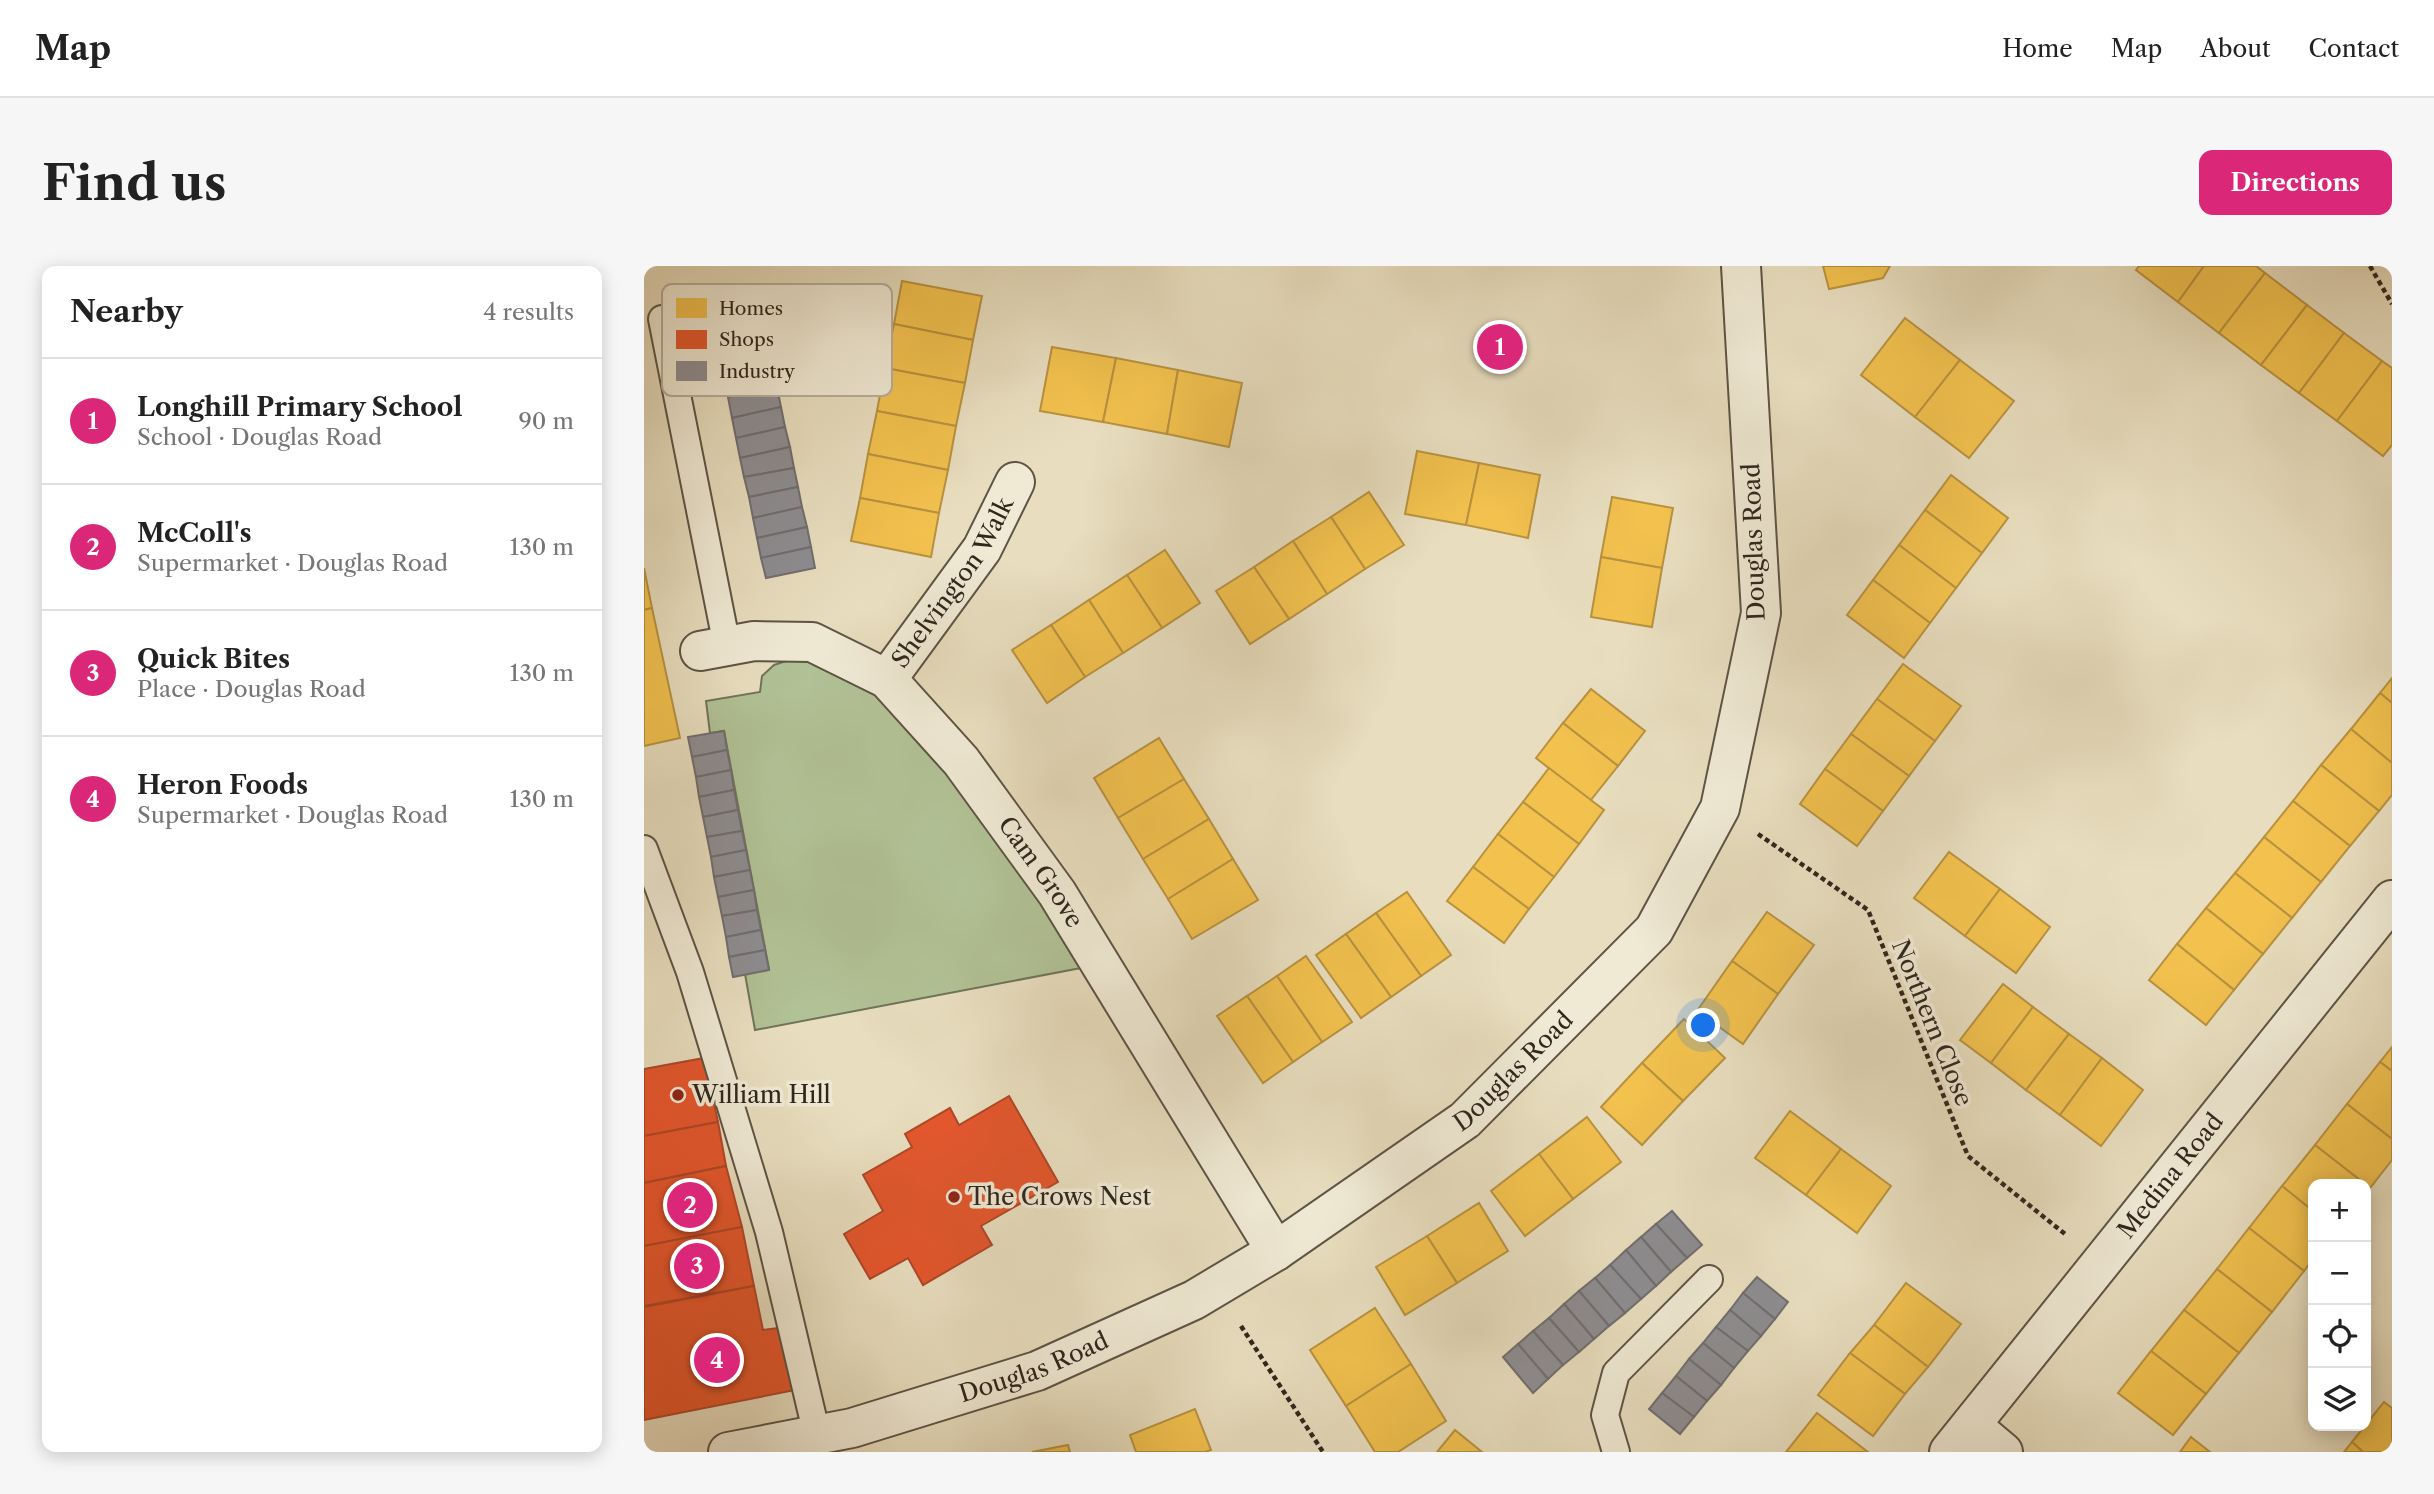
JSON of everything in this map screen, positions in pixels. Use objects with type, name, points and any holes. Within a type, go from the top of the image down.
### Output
[{"type":"street","name":"Douglas Road","points":[[728,1452],[842,1438],[1037,1371],[1194,1300],[1276,1251],[1465,1120],[1654,930],[1720,808],[1761,613],[1741,266]]},
{"type":"street","name":"Shelvington Walk","points":[[887,679],[982,549],[1015,482]]},
{"type":"street","name":"Cam Grove","points":[[713,648],[754,641],[812,642],[887,679],[961,761],[1057,893],[1276,1251]]},
{"type":"street","name":"Medina Road","points":[[1960,1438],[2392,900]]},
{"type":"street","points":[[1960,1438],[2003,1452]]},
{"type":"lane","points":[[674,396],[713,648]]},
{"type":"lane","points":[[644,849],[690,972],[769,1232],[842,1438]]},
{"type":"lane","points":[[1616,1452],[1605,1415],[1616,1373],[1709,1279]]},
{"type":"path","points":[[2370,266],[2392,304]]},
{"type":"path","name":"Northern Close","points":[[1720,808],[1868,910],[1968,1156],[2102,1263]]},
{"type":"path","points":[[1217,1286],[1323,1452]]},
{"type":"green space","points":[[792,659],[821,664],[888,701],[1000,830],[1081,968],[755,1030],[745,974],[769,969],[724,731],[710,733],[706,701],[760,692],[762,676],[774,665]]},
{"type":"building: Homes","points":[[1823,266],[1890,266],[1883,278],[1829,289]]},
{"type":"building: Homes","points":[[2139,266],[2204,266],[2178,302],[2136,270]]},
{"type":"building: Homes","points":[[2204,266],[2256,266],[2265,273],[2219,333],[2178,302]]},
{"type":"building: Homes","points":[[2265,273],[2307,305],[2261,365],[2219,333]]},
{"type":"building: Homes","points":[[902,281],[982,296],[973,340],[894,324]]},
{"type":"building: Homes","points":[[2307,305],[2344,333],[2299,393],[2261,365]]},
{"type":"building: Homes","points":[[1905,318],[1960,360],[1915,417],[1861,375]]},
{"type":"building: Homes","points":[[894,324],[973,340],[965,383],[892,369]]},
{"type":"building: Homes","points":[[2344,333],[2382,361],[2337,421],[2299,393]]},
{"type":"building: Homes","points":[[1052,347],[1116,358],[1103,422],[1040,411]]},
{"type":"building: Homes","points":[[1116,358],[1178,370],[1167,434],[1103,422]]},
{"type":"building: Homes","points":[[1960,360],[2014,401],[1969,458],[1915,417]]},
{"type":"building: Homes","points":[[2382,361],[2392,368],[2392,445],[2383,456],[2337,421]]},
{"type":"building: Homes","points":[[892,369],[965,383],[956,426],[877,411],[880,396],[892,396]]},
{"type":"building: Homes","points":[[1178,370],[1242,383],[1229,447],[1167,434]]},
{"type":"building: Homes","points":[[877,411],[956,426],[948,470],[868,454]]},
{"type":"building: Homes","points":[[1417,451],[1479,463],[1466,525],[1405,514]]},
{"type":"building: Homes","points":[[868,454],[948,470],[939,513],[860,498]]},
{"type":"building: Homes","points":[[1479,463],[1540,475],[1528,538],[1466,525]]},
{"type":"building: Homes","points":[[1951,475],[2008,518],[1982,553],[1925,510]]},
{"type":"building: Homes","points":[[1369,492],[1404,545],[1365,569],[1331,517]]},
{"type":"building: Homes","points":[[1612,497],[1673,508],[1662,568],[1601,557]]},
{"type":"building: Homes","points":[[860,498],[939,513],[931,557],[851,541]]},
{"type":"building: Homes","points":[[1925,510],[1982,553],[1956,588],[1899,545]]},
{"type":"building: Homes","points":[[1331,517],[1365,569],[1327,594],[1293,541]]},
{"type":"building: Homes","points":[[1293,541],[1327,594],[1289,619],[1254,567]]},
{"type":"building: Homes","points":[[1899,545],[1956,588],[1930,623],[1873,580]]},
{"type":"building: Homes","points":[[1165,550],[1200,603],[1162,628],[1127,575]]},
{"type":"building: Homes","points":[[1601,557],[1662,568],[1652,627],[1591,617]]},
{"type":"building: Homes","points":[[1254,567],[1289,619],[1250,644],[1216,591]]},
{"type":"building: Homes","points":[[644,568],[652,608],[644,610]]},
{"type":"building: Homes","points":[[1127,575],[1162,628],[1123,653],[1089,600]]},
{"type":"building: Homes","points":[[1873,580],[1930,623],[1904,658],[1847,615]]},
{"type":"building: Homes","points":[[1089,600],[1123,653],[1085,677],[1051,625]]},
{"type":"building: Homes","points":[[652,608],[680,738],[644,746],[644,610]]},
{"type":"building: Homes","points":[[1051,625],[1085,677],[1047,703],[1012,650]]},
{"type":"building: Homes","points":[[1903,664],[1961,706],[1935,741],[1877,699]]},
{"type":"building: Homes","points":[[2392,678],[2392,703],[2380,693]]},
{"type":"building: Homes","points":[[1591,689],[1645,731],[1618,766],[1563,723]]},
{"type":"building: Homes","points":[[2380,693],[2392,703],[2392,763],[2351,729]]},
{"type":"building: Homes","points":[[1877,699],[1935,741],[1909,776],[1851,734]]},
{"type":"building: Homes","points":[[1563,723],[1618,766],[1590,801],[1536,758]]},
{"type":"building: Homes","points":[[2351,729],[2392,763],[2392,795],[2379,811],[2321,765]]},
{"type":"building: Homes","points":[[1851,734],[1909,776],[1883,811],[1825,769]]},
{"type":"building: Homes","points":[[1159,738],[1184,779],[1118,818],[1094,778]]},
{"type":"building: Homes","points":[[2321,765],[2379,811],[2350,846],[2293,801]]},
{"type":"building: Homes","points":[[1549,768],[1604,810],[1579,844],[1523,802]]},
{"type":"building: Homes","points":[[1825,769],[1883,811],[1857,846],[1800,804]]},
{"type":"building: Homes","points":[[1184,779],[1209,819],[1143,859],[1118,818]]},
{"type":"building: Homes","points":[[2293,801],[2350,846],[2321,882],[2264,837]]},
{"type":"building: Homes","points":[[1523,802],[1579,844],[1554,877],[1498,834]]},
{"type":"building: Homes","points":[[1209,819],[1233,859],[1168,899],[1143,859]]},
{"type":"building: Homes","points":[[1498,834],[1554,877],[1529,909],[1473,867]]},
{"type":"building: Homes","points":[[2264,837],[2321,882],[2292,918],[2235,873]]},
{"type":"building: Homes","points":[[1949,852],[2000,889],[1965,936],[1914,898]]},
{"type":"building: Homes","points":[[1233,859],[1258,900],[1192,939],[1168,899]]},
{"type":"building: Homes","points":[[1473,867],[1529,909],[1504,943],[1447,901]]},
{"type":"building: Homes","points":[[2235,873],[2292,918],[2263,954],[2206,908]]},
{"type":"building: Homes","points":[[2000,889],[2050,927],[2016,973],[1965,936]]},
{"type":"building: Homes","points":[[1407,892],[1451,955],[1421,976],[1376,913]]},
{"type":"building: Homes","points":[[2206,908],[2263,954],[2234,990],[2177,944]]},
{"type":"building: Homes","points":[[1767,912],[1814,945],[1778,994],[1732,961]]},
{"type":"building: Homes","points":[[1376,913],[1421,976],[1391,997],[1346,934]]},
{"type":"building: Homes","points":[[1346,934],[1391,997],[1361,1018],[1316,955]]},
{"type":"building: Homes","points":[[2177,944],[2234,990],[2206,1025],[2149,980]]},
{"type":"building: Homes","points":[[1306,956],[1352,1022],[1322,1042],[1277,976]]},
{"type":"building: Homes","points":[[1732,961],[1778,994],[1743,1044],[1697,1011]]},
{"type":"building: Homes","points":[[1277,976],[1322,1042],[1293,1062],[1247,996]]},
{"type":"building: Homes","points":[[2003,984],[2033,1007],[1991,1063],[1960,1040]]},
{"type":"building: Homes","points":[[1247,996],[1293,1062],[1263,1083],[1217,1016]]},
{"type":"building: Homes","points":[[2033,1007],[2069,1034],[2026,1090],[1991,1063]]},
{"type":"building: Homes","points":[[1684,1019],[1725,1058],[1683,1101],[1642,1063]]},
{"type":"building: Homes","points":[[2069,1034],[2102,1058],[2060,1115],[2026,1090]]},
{"type":"building: Homes","points":[[2392,1047],[2392,1071],[2380,1062]]},
{"type":"building: Homes","points":[[2102,1058],[2143,1090],[2101,1146],[2060,1115]]},
{"type":"building: Homes","points":[[2380,1062],[2392,1071],[2392,1139],[2347,1104]]},
{"type":"building: Homes","points":[[1642,1063],[1683,1101],[1642,1145],[1601,1107]]},
{"type":"building: Homes","points":[[2347,1104],[2392,1139],[2392,1160],[2371,1187],[2371,1179],[2358,1179],[2315,1145]]},
{"type":"building: Homes","points":[[1790,1111],[1841,1149],[1806,1195],[1755,1158]]},
{"type":"building: Homes","points":[[1587,1117],[1621,1162],[1573,1199],[1539,1154]]},
{"type":"building: Homes","points":[[2315,1145],[2359,1179],[2308,1179],[2308,1207],[2282,1186]]},
{"type":"building: Homes","points":[[1841,1149],[1891,1186],[1857,1233],[1806,1195]]},
{"type":"building: Homes","points":[[1539,1154],[1573,1199],[1525,1236],[1491,1191]]},
{"type":"building: Homes","points":[[2282,1186],[2308,1207],[2308,1266],[2304,1271],[2249,1228]]},
{"type":"building: Homes","points":[[1479,1203],[1508,1251],[1457,1283],[1427,1236]]},
{"type":"building: Homes","points":[[2249,1228],[2304,1271],[2272,1312],[2217,1269]]},
{"type":"building: Homes","points":[[1427,1236],[1457,1283],[1405,1315],[1376,1267]]},
{"type":"building: Homes","points":[[2217,1269],[2272,1312],[2239,1353],[2184,1310]]},
{"type":"building: Homes","points":[[1906,1283],[1961,1324],[1928,1367],[1874,1325]]},
{"type":"building: Homes","points":[[1375,1308],[1411,1364],[1346,1406],[1310,1350]]},
{"type":"building: Homes","points":[[2184,1310],[2239,1353],[2206,1394],[2151,1351]]},
{"type":"building: Homes","points":[[1874,1325],[1928,1367],[1905,1394],[1850,1353]]},
{"type":"building: Homes","points":[[2151,1351],[2206,1394],[2173,1435],[2118,1393]]},
{"type":"building: Homes","points":[[1850,1353],[1905,1394],[1873,1436],[1818,1395]]},
{"type":"building: Homes","points":[[1411,1364],[1446,1421],[1398,1452],[1375,1452],[1346,1406]]},
{"type":"building: Homes","points":[[2384,1402],[2392,1408],[2392,1452],[2363,1452],[2352,1442],[2361,1431],[2371,1431],[2371,1418]]},
{"type":"building: Homes","points":[[1195,1409],[1211,1450],[1136,1452],[1130,1435]]},
{"type":"building: Homes","points":[[1817,1413],[1868,1452],[1786,1452]]},
{"type":"building: Homes","points":[[1455,1430],[1482,1452],[1437,1452]]},
{"type":"building: Homes","points":[[2191,1437],[2210,1452],[2180,1452]]},
{"type":"building: Homes","points":[[2352,1442],[2363,1452],[2344,1452]]},
{"type":"building: Homes","points":[[1068,1445],[1070,1452],[1032,1452]]},
{"type":"building: Shops","name":"William Hill","points":[[704,1058],[718,1122],[644,1136],[644,1069]]},
{"type":"building: Shops","name":"The Crows Nest","points":[[1009,1096],[1058,1182],[981,1226],[992,1245],[923,1285],[908,1258],[870,1279],[844,1234],[883,1211],[863,1175],[912,1147],[905,1134],[950,1108],[959,1125]]},
{"type":"building: Shops","points":[[718,1122],[726,1166],[644,1183],[644,1136]]},
{"type":"building: Shops","points":[[726,1166],[742,1227],[644,1246],[644,1183]]},
{"type":"building: Shops","points":[[742,1227],[754,1286],[644,1306],[644,1246]]},
{"type":"building: Shops","points":[[754,1286],[763,1330],[785,1327],[795,1390],[644,1420],[644,1307]]},
{"type":"building: Industry","points":[[779,396],[781,407],[732,418],[728,397]]},
{"type":"building: Industry","points":[[781,407],[785,427],[736,438],[732,418]]},
{"type":"building: Industry","points":[[785,427],[790,447],[740,458],[736,438]]},
{"type":"building: Industry","points":[[790,447],[794,468],[744,477],[740,458]]},
{"type":"building: Industry","points":[[794,468],[798,487],[749,497],[744,477]]},
{"type":"building: Industry","points":[[798,487],[802,507],[753,518],[749,497]]},
{"type":"building: Industry","points":[[802,507],[807,527],[757,538],[753,518]]},
{"type":"building: Industry","points":[[807,527],[811,547],[761,558],[757,538]]},
{"type":"building: Industry","points":[[811,547],[815,568],[766,578],[761,558]]},
{"type":"building: Industry","points":[[724,731],[727,750],[692,757],[688,737]]},
{"type":"building: Industry","points":[[727,750],[731,770],[696,777],[692,757]]},
{"type":"building: Industry","points":[[731,770],[734,790],[699,797],[696,777]]},
{"type":"building: Industry","points":[[734,790],[738,810],[703,817],[699,797]]},
{"type":"building: Industry","points":[[738,810],[742,831],[707,837],[703,817]]},
{"type":"building: Industry","points":[[742,831],[746,850],[711,857],[707,837]]},
{"type":"building: Industry","points":[[746,850],[750,870],[714,877],[711,857]]},
{"type":"building: Industry","points":[[750,870],[754,890],[718,897],[714,877]]},
{"type":"building: Industry","points":[[754,890],[757,910],[722,916],[718,897]]},
{"type":"building: Industry","points":[[757,910],[761,930],[726,937],[722,916]]},
{"type":"building: Industry","points":[[761,930],[765,950],[729,957],[726,937]]},
{"type":"building: Industry","points":[[765,950],[769,970],[733,977],[729,957]]},
{"type":"building: Industry","points":[[1672,1211],[1702,1245],[1687,1258],[1656,1224]]},
{"type":"building: Industry","points":[[1656,1224],[1687,1258],[1671,1272],[1641,1237]]},
{"type":"building: Industry","points":[[1641,1237],[1671,1272],[1656,1286],[1626,1250]]},
{"type":"building: Industry","points":[[1626,1250],[1656,1286],[1641,1299],[1610,1265]]},
{"type":"building: Industry","points":[[1610,1265],[1641,1299],[1625,1313],[1595,1278]]},
{"type":"building: Industry","points":[[1757,1277],[1788,1302],[1775,1319],[1743,1293]]},
{"type":"building: Industry","points":[[1595,1278],[1625,1313],[1609,1326],[1579,1291]]},
{"type":"building: Industry","points":[[1579,1291],[1609,1326],[1594,1339],[1564,1304]]},
{"type":"building: Industry","points":[[1743,1293],[1775,1319],[1761,1336],[1730,1310]]},
{"type":"building: Industry","points":[[1564,1304],[1594,1339],[1579,1352],[1549,1318]]},
{"type":"building: Industry","points":[[1730,1310],[1761,1336],[1748,1351],[1716,1327]]},
{"type":"building: Industry","points":[[1549,1318],[1579,1352],[1563,1365],[1533,1331]]},
{"type":"building: Industry","points":[[1716,1327],[1748,1351],[1734,1368],[1703,1343]]},
{"type":"building: Industry","points":[[1533,1331],[1563,1365],[1548,1379],[1518,1344]]},
{"type":"building: Industry","points":[[1703,1343],[1734,1368],[1721,1385],[1689,1359]]},
{"type":"building: Industry","points":[[1518,1344],[1548,1379],[1533,1393],[1503,1357]]},
{"type":"building: Industry","points":[[1689,1359],[1721,1385],[1707,1401],[1676,1376]]},
{"type":"building: Industry","points":[[1676,1376],[1707,1401],[1694,1417],[1662,1393]]},
{"type":"building: Industry","points":[[1662,1393],[1694,1417],[1680,1434],[1649,1409]]},
{"type":"place","name":"Longhill Primary School","points":[[1500,347]]},
{"type":"place","name":"William Hill","points":[[678,1095]]},
{"type":"place","name":"The Crows Nest","points":[[954,1197]]},
{"type":"place","name":"McColl's","points":[[690,1205]]},
{"type":"place","name":"Quick Bites","points":[[697,1266]]},
{"type":"place","name":"Heron Foods","points":[[717,1360]]}]
